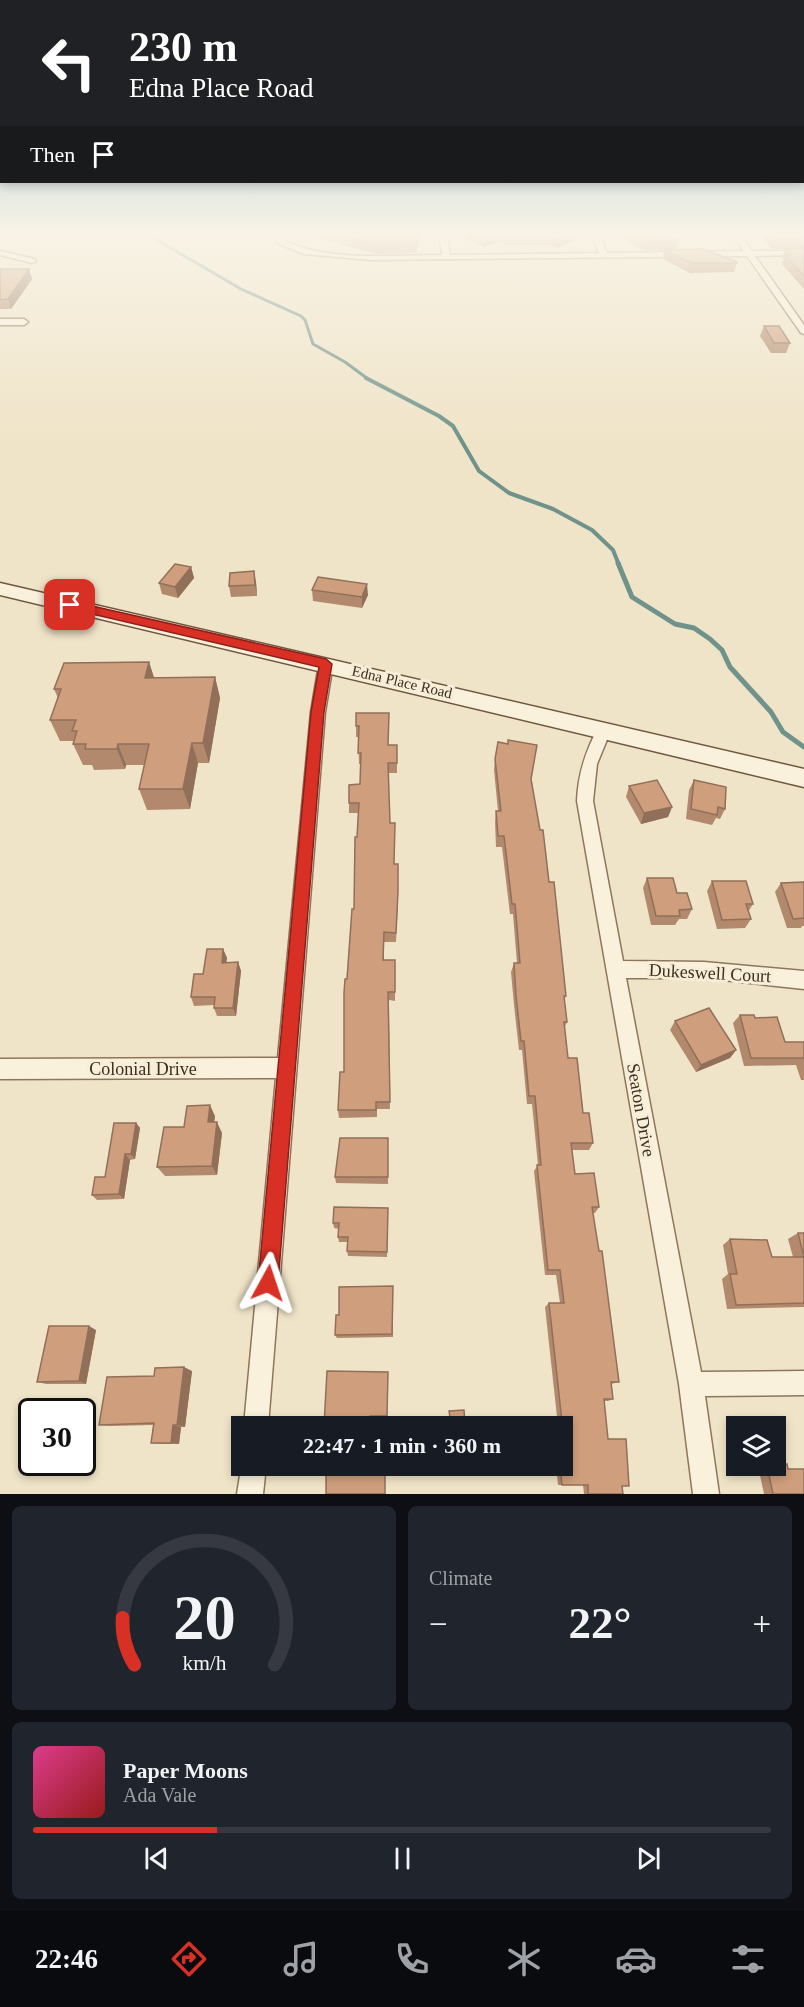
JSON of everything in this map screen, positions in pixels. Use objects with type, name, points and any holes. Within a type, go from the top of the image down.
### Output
[{"type":"street","points":[[784,303],[804,331]]},
{"type":"street","points":[[0,322],[24,322]]},
{"type":"street","name":"Edna Place Road","points":[[0,589],[804,778]]},
{"type":"street","points":[[257,1416],[318,712],[326,664]]},
{"type":"street","name":"Seaton Drive","points":[[604,730],[589,764],[585,782],[585,801],[691,1384],[706,1494]]},
{"type":"street","name":"Dukeswell Court","points":[[616,969],[704,970],[804,980]]},
{"type":"street","name":"Colonial Drive","points":[[0,1069],[286,1068]]},
{"type":"street","points":[[691,1384],[804,1383]]},
{"type":"street","points":[[250,1494],[252,1476]]},
{"type":"building","points":[[764,326],[779,326],[790,343],[774,343]]},
{"type":"building","points":[[175,564],[191,567],[175,587],[159,583]]},
{"type":"building","points":[[254,571],[255,585],[229,586],[230,573]]},
{"type":"building","points":[[318,577],[367,584],[362,597],[312,590]]},
{"type":"building","points":[[149,662],[145,678],[215,677],[203,743],[192,743],[183,789],[139,789],[149,744],[118,744],[117,749],[85,749],[86,744],[73,744],[77,731],[72,731],[76,720],[50,720],[61,689],[54,689],[64,663]]},
{"type":"building","points":[[356,713],[389,713],[388,745],[397,745],[397,763],[388,763],[390,823],[395,823],[394,864],[398,864],[396,933],[384,932],[383,960],[395,960],[395,992],[388,992],[390,1102],[376,1102],[376,1110],[338,1110],[340,1072],[344,1072],[344,993],[352,909],[354,909],[355,837],[357,837],[359,803],[349,803],[349,785],[360,784],[361,753],[358,753],[359,726],[356,726]]},
{"type":"building","points":[[508,740],[537,745],[531,779],[540,830],[543,830],[549,882],[554,882],[566,996],[564,996],[567,1022],[564,1022],[568,1058],[577,1058],[583,1113],[589,1113],[593,1143],[571,1143],[575,1174],[594,1173],[599,1207],[592,1207],[599,1251],[602,1251],[619,1382],[611,1382],[613,1399],[604,1399],[608,1439],[626,1439],[629,1486],[622,1486],[623,1494],[588,1494],[588,1485],[562,1485],[561,1476],[573,1476],[573,1416],[561,1416],[549,1303],[564,1303],[560,1270],[548,1270],[537,1165],[541,1165],[535,1096],[529,1096],[524,1041],[521,1041],[516,996],[514,963],[520,963],[515,904],[512,904],[504,836],[498,836],[496,811],[501,811],[495,759],[498,742],[508,744]]},
{"type":"building","points":[[657,780],[672,807],[644,813],[629,786]]},
{"type":"building","points":[[694,780],[726,787],[725,809],[718,807],[717,815],[691,809]]},
{"type":"building","points":[[647,878],[673,878],[677,893],[687,893],[692,909],[679,910],[680,916],[656,916]]},
{"type":"building","points":[[712,881],[746,881],[753,904],[746,904],[751,919],[722,920]]},
{"type":"building","points":[[804,882],[804,918],[793,919],[781,883]]},
{"type":"building","points":[[207,949],[223,949],[222,963],[238,962],[233,1008],[214,1008],[215,997],[191,997],[194,974],[203,974]]},
{"type":"building","points":[[709,1008],[736,1050],[701,1065],[675,1021]]},
{"type":"building","points":[[740,1015],[754,1015],[755,1018],[777,1017],[785,1042],[804,1042],[804,1058],[751,1058]]},
{"type":"building","points":[[210,1105],[208,1122],[217,1122],[212,1166],[157,1167],[164,1127],[184,1127],[187,1106]]},
{"type":"building","points":[[114,1123],[136,1123],[131,1154],[125,1154],[119,1194],[92,1195],[95,1177],[105,1177]]},
{"type":"building","points":[[340,1138],[388,1138],[388,1177],[335,1177]]},
{"type":"building","points":[[334,1207],[388,1208],[387,1252],[347,1251],[348,1237],[338,1237],[339,1223],[333,1223]]},
{"type":"building","points":[[798,1233],[804,1233],[804,1257]]},
{"type":"building","points":[[730,1239],[767,1240],[772,1257],[804,1257],[804,1303],[736,1305],[730,1274],[737,1274]]},
{"type":"building","points":[[393,1286],[392,1334],[335,1335],[336,1315],[339,1315],[339,1287]]},
{"type":"building","points":[[49,1326],[89,1326],[79,1381],[37,1382]]},
{"type":"building","points":[[184,1367],[177,1425],[173,1425],[171,1443],[151,1443],[154,1423],[99,1425],[107,1377],[154,1376],[155,1368]]},
{"type":"building","points":[[327,1371],[388,1372],[387,1416],[325,1416]]},
{"type":"building","points":[[464,1410],[464,1416],[450,1416],[449,1411]]},
{"type":"building","points":[[786,1464],[788,1469],[804,1469],[804,1494],[773,1494],[769,1476],[786,1476]]},
{"type":"building","points":[[326,1476],[385,1476],[385,1494],[326,1494]]},
{"type":"waterway","points":[[271,303],[301,316],[305,320],[313,344],[345,362],[368,379]]},
{"type":"waterway","points":[[366,378],[439,416],[453,426],[479,471],[509,493],[553,509],[592,530],[613,550],[619,565]]},
{"type":"waterway","points":[[618,563],[632,597],[675,624],[694,628],[710,639],[722,650],[730,667],[771,712],[783,732],[804,747]]},
{"type":"route","points":[[70,605],[326,664],[318,712],[268,1283]]}]
